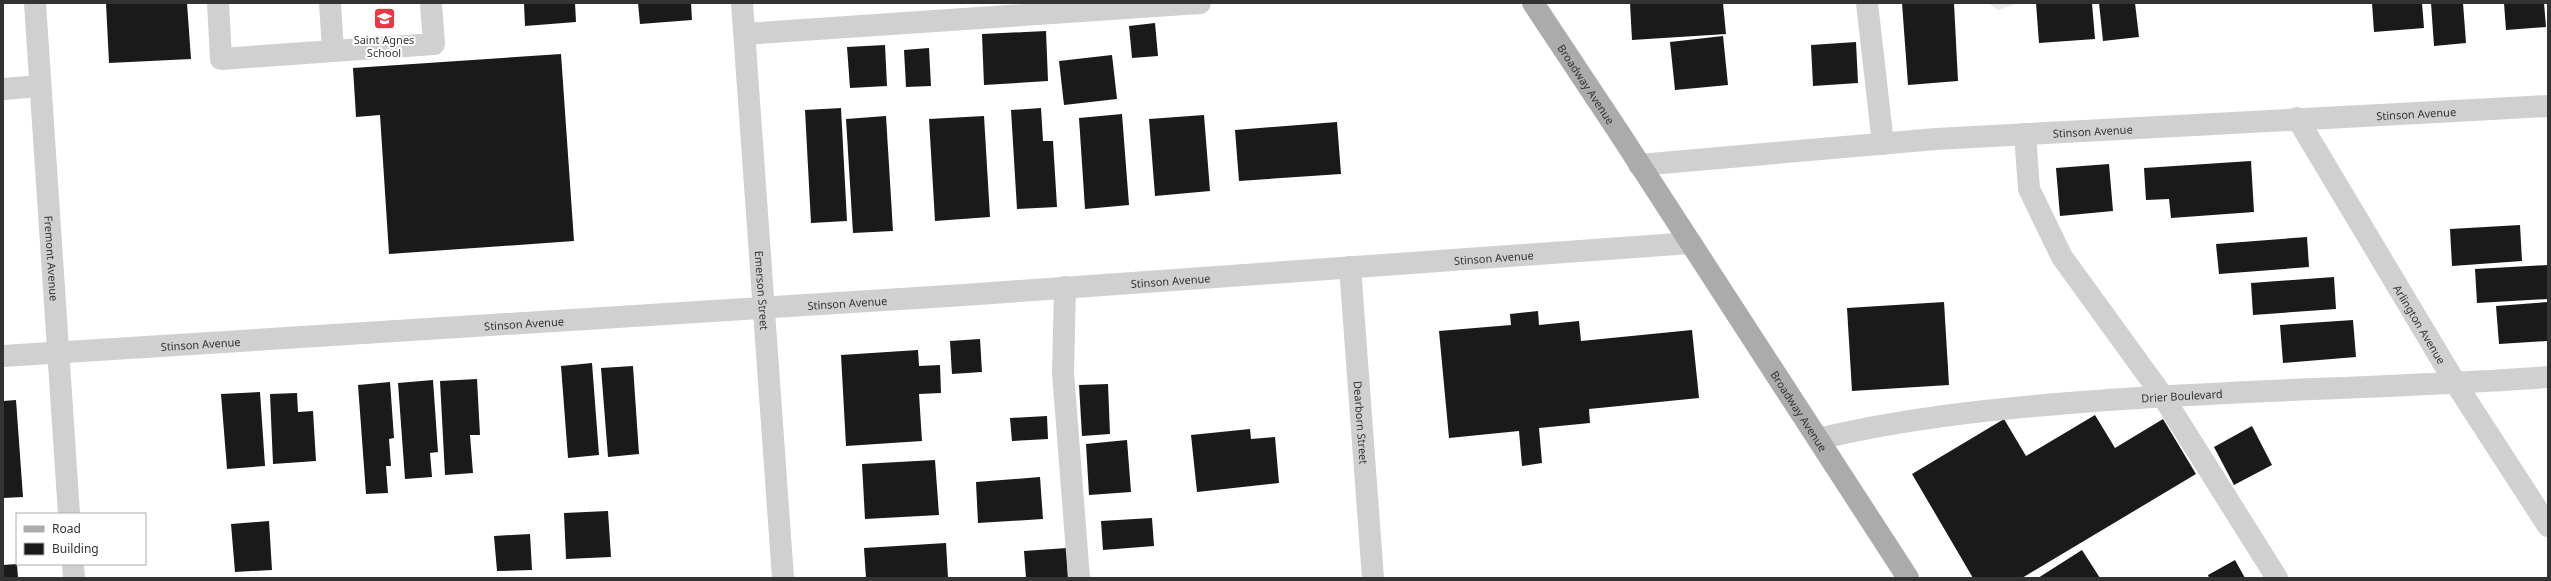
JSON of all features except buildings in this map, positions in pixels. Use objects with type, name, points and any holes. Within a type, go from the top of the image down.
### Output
[{"type":"main road","name":"Broadway Avenue","points":[[1533,3],[1691,243],[1908,578]]},
{"type":"street","name":"Fremont Avenue","points":[[35,3],[69,513]]},
{"type":"street","points":[[218,3],[221,59],[434,44],[431,3]]},
{"type":"street","points":[[330,3],[333,51]]},
{"type":"street","name":"Emerson Street","points":[[742,3],[783,578]]},
{"type":"street","points":[[745,34],[1200,3]]},
{"type":"street","points":[[1867,3],[1883,144]]},
{"type":"street","points":[[3,89],[40,86]]},
{"type":"street","name":"Stinson Avenue","points":[[1639,164],[2025,134],[2297,118],[2548,106]]},
{"type":"street","name":"Arlington Avenue","points":[[2297,118],[2456,384],[2548,526]]},
{"type":"street","points":[[2025,134],[2029,190],[2062,256],[2162,395],[2277,578]]},
{"type":"street","name":"Stinson Avenue","points":[[3,356],[764,306],[1065,288],[1691,243]]},
{"type":"street","name":"Dearborn Street","points":[[1350,267],[1373,578]]},
{"type":"street","points":[[1065,288],[1063,373],[1079,578]]},
{"type":"street","name":"Drier Boulevard","points":[[1818,439],[1922,417],[2162,395],[2456,384],[2548,377]]},
{"type":"street","points":[[73,565],[74,578]]},
{"type":"shaded area","points":[[1988,3],[2019,3],[1998,10]]},
{"type":"place","name":"Saint Agnes School","points":[[384,19]]}]
